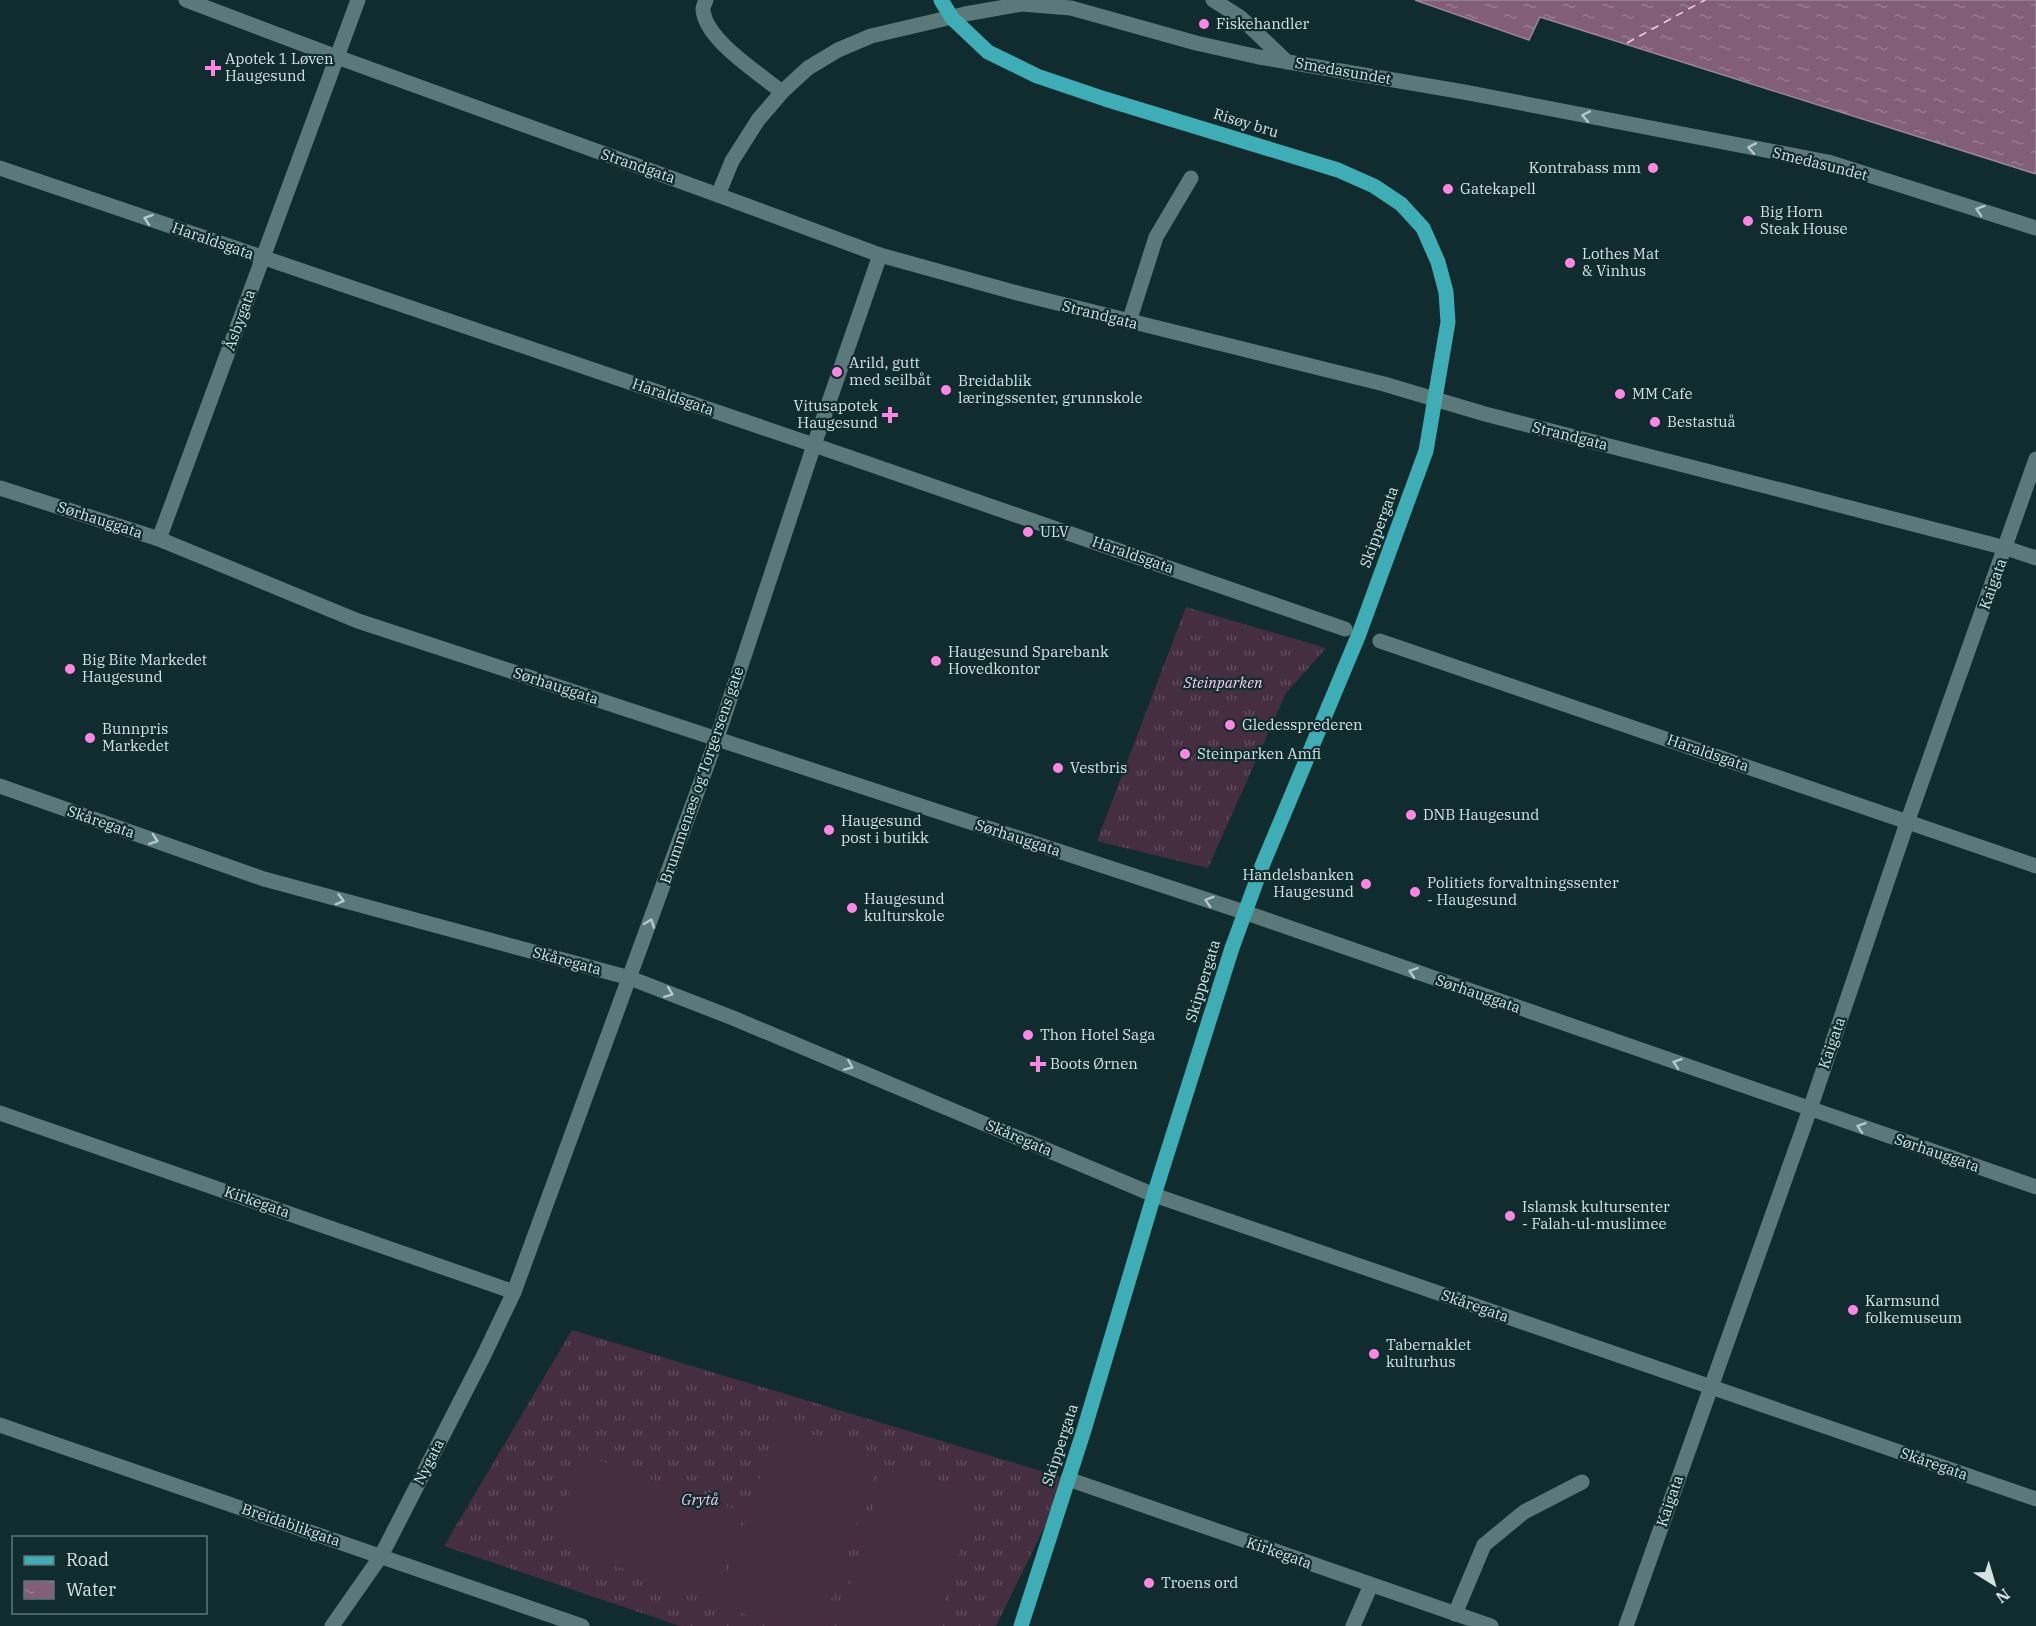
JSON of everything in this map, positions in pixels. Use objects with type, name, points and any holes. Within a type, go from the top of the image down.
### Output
[{"type":"main road","name":"Risøy bru","points":[[941,0],[952,18],[988,52],[1037,76],[1338,170],[1374,186],[1401,204],[1423,228],[1438,262],[1446,292],[1448,321],[1442,355]]},
{"type":"main road","name":"Skippergata","points":[[1021,1626],[1244,912],[1359,634],[1426,451],[1442,355]]},
{"type":"street","name":"Strandgata","points":[[186,0],[880,255],[950,276],[1384,384],[1434,400],[2006,548],[2036,558]]},
{"type":"street","name":"Åsbygata","points":[[159,539],[358,0]]},
{"type":"street","points":[[706,0],[703,9],[712,33],[730,51],[782,92]]},
{"type":"street","points":[[1213,0],[1240,17],[1287,62]]},
{"type":"street","name":"Smedasundet","points":[[718,195],[737,153],[758,120],[782,92],[808,68],[838,50],[871,36],[965,14],[1022,4],[1071,8],[1196,44],[1287,62],[1503,100],[1828,162],[2036,228]]},
{"type":"street","name":"Haraldsgata","points":[[0,168],[814,445],[1345,629]]},
{"type":"street","points":[[1130,322],[1156,237],[1191,178]]},
{"type":"street","name":"Brummenæs og Torgersens gate","points":[[514,1292],[717,738],[880,255]]},
{"type":"street","name":"Kaigata","points":[[1626,1626],[1810,1109],[1908,820],[2036,459]]},
{"type":"street","name":"Sørhauggata","points":[[0,488],[159,539],[358,621],[1244,912],[2036,1187]]},
{"type":"street","name":"Haraldsgata","points":[[1380,641],[1908,820],[2036,866]]},
{"type":"street","name":"Skåregata","points":[[0,786],[264,879],[630,978],[734,1018],[1154,1195],[2036,1499]]},
{"type":"street","name":"Kirkegata","points":[[0,1113],[514,1292]]},
{"type":"street","name":"Nygata","points":[[332,1626],[381,1556],[483,1358],[514,1292]]},
{"type":"street","name":"Breidablikgata","points":[[0,1425],[582,1626]]},
{"type":"street","name":"Kirkegata","points":[[1068,1479],[1491,1626]]},
{"type":"street","points":[[1455,1614],[1484,1545],[1524,1512],[1582,1482]]},
{"type":"street","points":[[1353,1626],[1371,1585]]},
{"type":"green space","name":"Steinparken","points":[[1186,607],[1326,648],[1286,693],[1208,868],[1097,841]]},
{"type":"green space","name":"Grytå","points":[[572,1330],[1068,1479],[996,1626],[680,1626],[444,1546]]},
{"type":"green space","points":[[779,1423],[880,1458],[822,1626],[778,1626],[716,1604]]},
{"type":"green space","points":[[583,1455],[745,1513],[713,1601],[551,1543]]},
{"type":"green space","points":[[886,1465],[977,1493],[937,1626],[837,1626]]},
{"type":"water","points":[[1415,0],[2036,0],[2036,174],[1540,17],[1529,40]]},
{"type":"ferry route","points":[[1627,43],[1705,0]]},
{"type":"place","name":"Fiskehandler","points":[[1204,24]]},
{"type":"place","name":"Apotek 1 Løven Haugesund","points":[[213,68]]},
{"type":"place","name":"Kontrabass mm","points":[[1653,168]]},
{"type":"place","name":"Gatekapell","points":[[1448,189]]},
{"type":"place","name":"Big Horn Steak House","points":[[1748,221]]},
{"type":"place","name":"Lothes Mat & Vinhus","points":[[1570,263]]},
{"type":"place","name":"Arild, gutt med seilbåt","points":[[837,372]]},
{"type":"place","name":"Breidablik læringssenter, grunnskole","points":[[946,390]]},
{"type":"place","name":"MM Cafe","points":[[1620,394]]},
{"type":"place","name":"Vitusapotek Haugesund","points":[[890,415]]},
{"type":"place","name":"Bestastuå","points":[[1655,422]]},
{"type":"place","name":"ULV","points":[[1028,532]]},
{"type":"place","name":"Haugesund Sparebank Hovedkontor","points":[[936,661]]},
{"type":"place","name":"Big Bite Markedet Haugesund","points":[[70,669]]},
{"type":"place","name":"Gledessprederen","points":[[1230,725]]},
{"type":"place","name":"Bunnpris Markedet","points":[[90,738]]},
{"type":"place","name":"Steinparken Amfi","points":[[1185,754]]},
{"type":"place","name":"Vestbris","points":[[1058,768]]},
{"type":"place","name":"DNB Haugesund","points":[[1411,815]]},
{"type":"place","name":"Haugesund post i butikk","points":[[829,830]]},
{"type":"place","name":"Handelsbanken Haugesund","points":[[1366,884]]},
{"type":"place","name":"Politiets forvaltningssenter - Haugesund","points":[[1415,892]]},
{"type":"place","name":"Haugesund kulturskole","points":[[852,908]]},
{"type":"place","name":"Thon Hotel Saga","points":[[1028,1035]]},
{"type":"place","name":"Boots Ørnen","points":[[1038,1064]]},
{"type":"place","name":"Islamsk kultursenter - Falah-ul-muslimee","points":[[1510,1216]]},
{"type":"place","name":"Karmsund folkemuseum","points":[[1853,1310]]},
{"type":"place","name":"Tabernaklet kulturhus","points":[[1374,1354]]},
{"type":"place","name":"Troens ord","points":[[1149,1583]]}]
